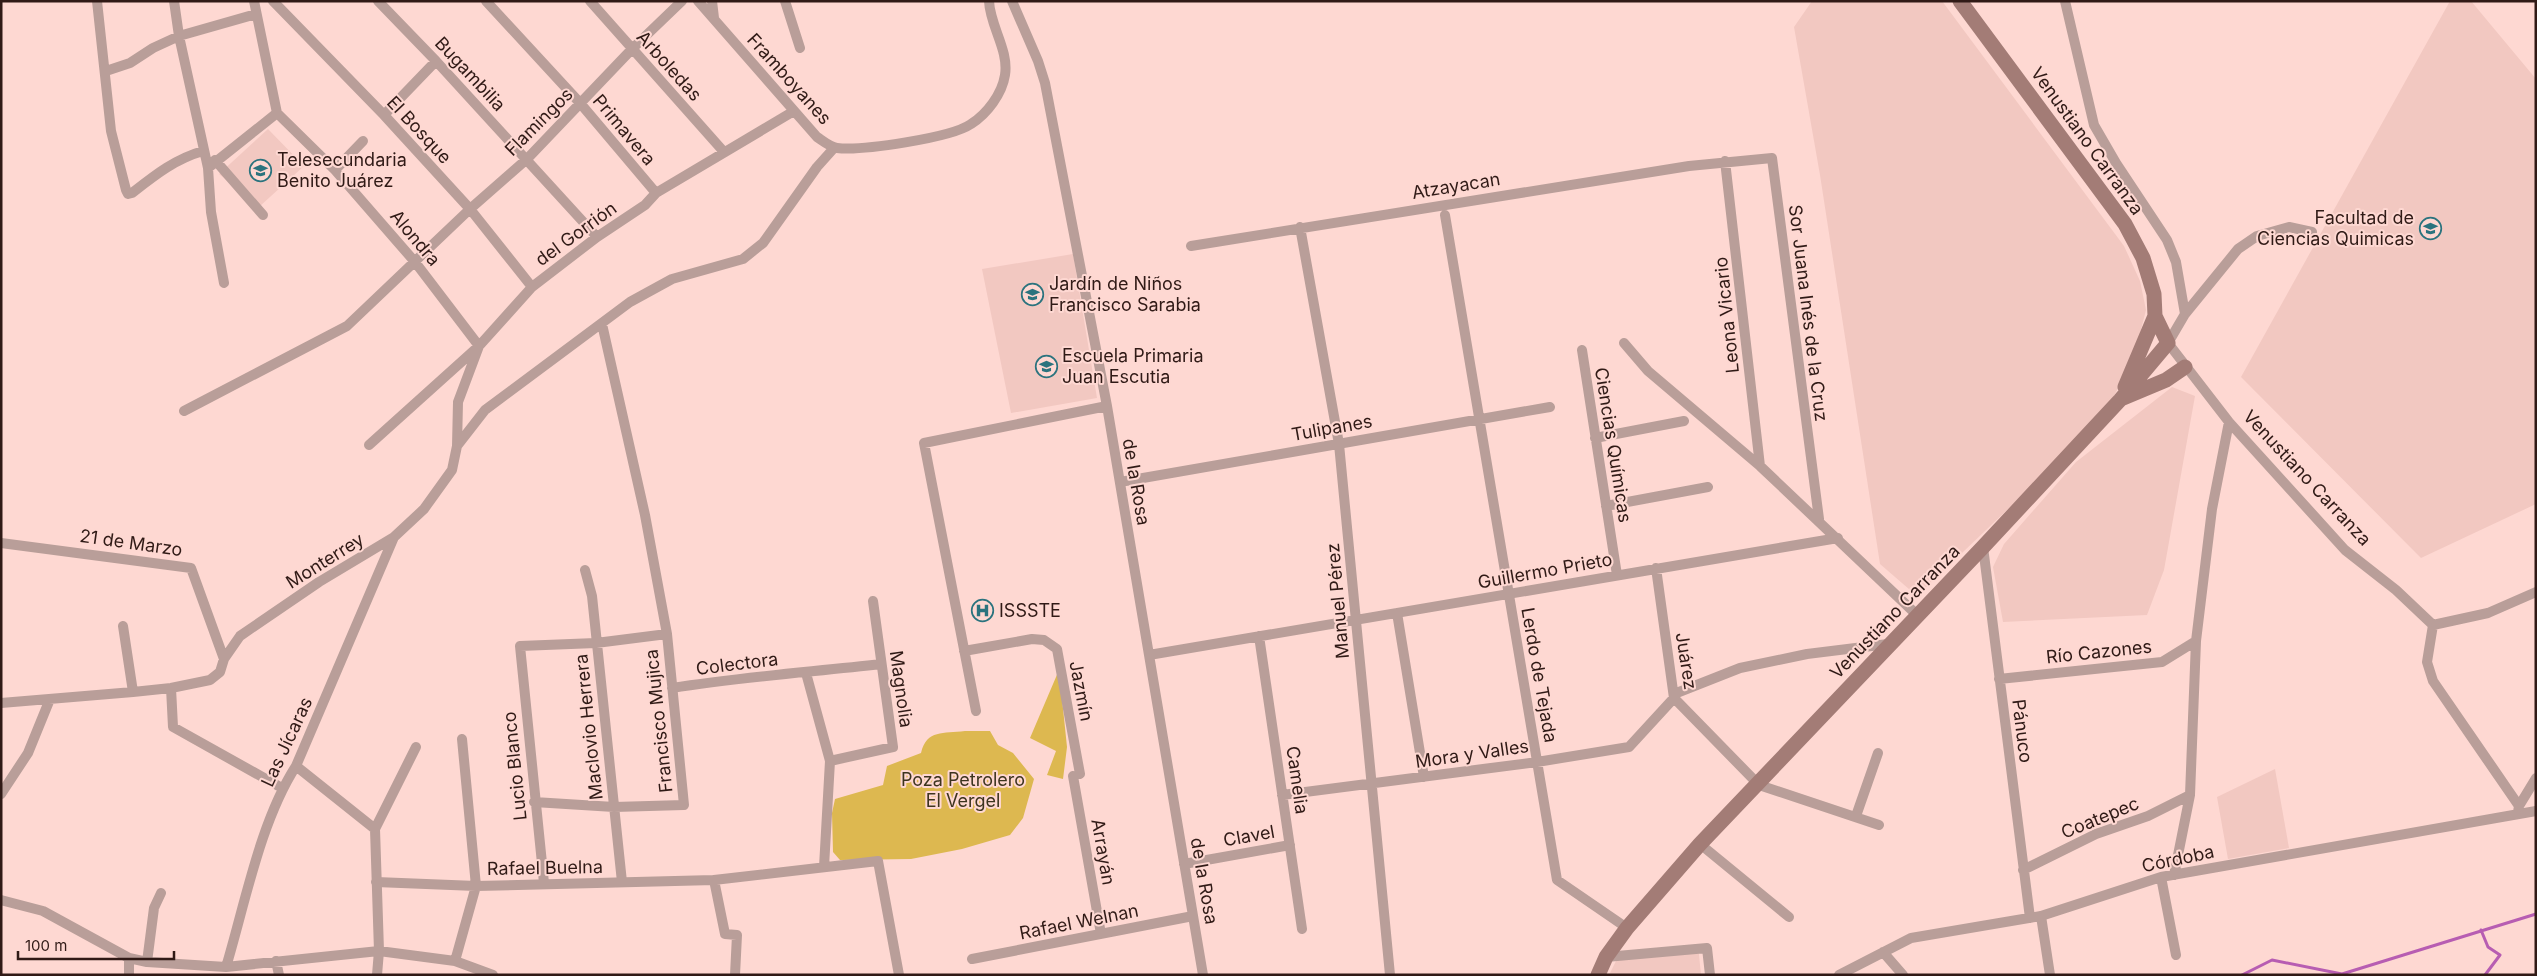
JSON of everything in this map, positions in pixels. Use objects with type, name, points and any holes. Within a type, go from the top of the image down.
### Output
[{"type":"main road","name":"Venustiano Carranza","points":[[1598,975],[1606,957],[1627,928],[1700,844],[1759,785],[1916,614],[1983,547],[2120,400],[2168,343],[2155,316],[2154,294],[2143,258],[2125,224],[1960,1]]},
{"type":"main road","name":"Venustiano Carranza","points":[[2120,400],[2155,316]]},
{"type":"main road","points":[[2120,400],[2166,380],[2185,367]]},
{"type":"street","points":[[97,1],[111,131],[128,194],[132,194],[165,167],[184,156],[204,152]]},
{"type":"street","points":[[174,1],[179,36],[204,152],[212,164],[263,214]]},
{"type":"street","points":[[224,284],[210,212],[212,164],[278,113],[254,1]]},
{"type":"street","name":"El Bosque","points":[[274,1],[384,115],[470,209],[532,287]]},
{"type":"street","name":"Bugambilia","points":[[378,1],[436,61],[598,237]]},
{"type":"street","name":"Primavera","points":[[486,1],[580,103],[656,193]]},
{"type":"street","name":"Arboledas","points":[[590,1],[724,152]]},
{"type":"street","name":"Flamingos","points":[[184,412],[347,326],[470,209],[527,159],[632,49],[682,1]]},
{"type":"street","name":"Framboyanes","points":[[698,1],[817,137],[834,148],[856,149],[941,135],[970,125],[984,114],[1000,92],[1005,75],[1004,58],[988,1]]},
{"type":"street","points":[[712,1],[714,18]]},
{"type":"street","points":[[784,1],[800,48]]},
{"type":"street","name":"de la Rosa","points":[[1012,1],[1045,82],[1107,406],[1203,975]]},
{"type":"street","points":[[2065,1],[2094,125],[2116,163],[2167,240],[2176,262],[2185,314]]},
{"type":"street","points":[[106,71],[130,64],[153,48],[179,36],[256,14]]},
{"type":"street","points":[[384,115],[436,61]]},
{"type":"street","name":"del Gorrión","points":[[457,446],[458,402],[479,346],[532,287],[598,237],[645,205],[656,193],[794,111]]},
{"type":"street","name":"Alondra","points":[[278,113],[335,170],[415,262],[479,346]]},
{"type":"street","points":[[335,170],[363,141]]},
{"type":"street","name":"Monterrey","points":[[1,703],[171,688],[210,680],[220,672],[224,659],[240,636],[320,582],[394,537],[424,509],[452,470],[457,446],[485,410],[630,302],[672,280],[743,259],[762,243],[817,166],[834,148]]},
{"type":"street","name":"Sor Juana Inés de la Cruz","points":[[1726,161],[1772,158],[1818,519]]},
{"type":"street","name":"Atzayacan","points":[[1191,246],[1300,227],[1726,161]]},
{"type":"street","name":"Leona Vicario","points":[[1726,161],[1760,466]]},
{"type":"street","name":"Lerdo de Tejada","points":[[1445,215],[1557,880],[1627,928]]},
{"type":"street","name":"Manuel Pérez","points":[[1300,227],[1339,444],[1390,975]]},
{"type":"street","points":[[2168,343],[2185,314],[2238,249],[2257,236],[2289,227],[2312,232]]},
{"type":"street","name":"Francisco Mujica","points":[[534,802],[614,807],[684,805],[667,634],[645,516],[602,324]]},
{"type":"street","points":[[1624,343],[1648,371],[1760,466],[1916,614]]},
{"type":"street","name":"Venustiano Carranza","points":[[2168,343],[2229,422],[2345,550],[2396,590],[2433,625]]},
{"type":"street","points":[[369,445],[479,346]]},
{"type":"street","name":"Ciencias Químicas","points":[[1582,350],[1616,575]]},
{"type":"street","points":[[976,711],[924,443],[1107,406]]},
{"type":"street","name":"Tulipanes","points":[[1120,482],[1550,407]]},
{"type":"street","points":[[1595,438],[1684,421]]},
{"type":"street","points":[[2174,875],[2190,795],[2196,641],[2212,509],[2229,422]]},
{"type":"street","points":[[1606,506],[1708,487]]},
{"type":"street","name":"Las Jícaras","points":[[226,968],[264,837],[282,788],[296,766],[394,537]]},
{"type":"street","name":"Guillermo Prieto","points":[[1149,655],[1838,538]]},
{"type":"street","name":"21 de Marzo","points":[[1,543],[191,568],[224,659]]},
{"type":"street","name":"Pánuco","points":[[1983,547],[2030,918]]},
{"type":"street","name":"Juárez","points":[[1656,568],[1674,696],[1759,785]]},
{"type":"street","name":"Maclovio Herrera","points":[[585,570],[592,596],[622,882]]},
{"type":"street","points":[[2536,592],[2488,613],[2433,625],[2427,662],[2432,681],[2518,810],[2536,778]]},
{"type":"street","name":"Magnolia","points":[[830,761],[893,747],[872,601]]},
{"type":"street","points":[[1396,612],[1424,777]]},
{"type":"street","points":[[123,626],[133,692]]},
{"type":"street","name":"Francisco Mujica","points":[[520,646],[596,643],[667,634]]},
{"type":"street","name":"Camelia","points":[[1260,636],[1302,929]]},
{"type":"street","name":"Jazmín","points":[[964,651],[1032,639],[1044,640],[1057,649],[1077,775]]},
{"type":"street","name":"Río Cazones","points":[[1999,678],[2162,662],[2196,641]]},
{"type":"street","points":[[1674,696],[1740,668],[1807,654],[1888,644]]},
{"type":"street","name":"Lucio Blanco","points":[[520,646],[534,802],[544,883]]},
{"type":"street","name":"Colectora","points":[[672,688],[745,677],[806,673],[881,664]]},
{"type":"street","points":[[806,673],[830,761],[824,867]]},
{"type":"street","points":[[171,688],[173,727],[282,788]]},
{"type":"street","name":"Mora y Valles","points":[[1282,795],[1537,762],[1628,747],[1674,696]]},
{"type":"street","points":[[1,794],[28,752],[50,700]]},
{"type":"street","points":[[455,961],[476,886],[462,739]]},
{"type":"street","points":[[377,975],[379,951],[375,829],[416,747]]},
{"type":"street","points":[[1856,816],[1878,753]]},
{"type":"street","points":[[296,766],[375,829]]},
{"type":"street","name":"Arrayán","points":[[1077,775],[1101,934]]},
{"type":"street","points":[[1759,785],[1879,824]]},
{"type":"street","name":"Coatepec","points":[[2023,870],[2096,834],[2148,816],[2190,795]]},
{"type":"street","name":"Córdoba","points":[[1839,975],[1911,938],[2041,916],[2160,877],[2518,810],[2536,811]]},
{"type":"street","points":[[1700,844],[1789,917]]},
{"type":"street","name":"Clavel","points":[[1184,864],[1290,846]]},
{"type":"street","name":"Rafael Buelna","points":[[376,882],[476,886],[714,880],[878,861],[898,975]]},
{"type":"street","points":[[2160,877],[2176,955]]},
{"type":"street","points":[[714,880],[725,934],[737,935],[735,975]]},
{"type":"street","points":[[147,962],[154,908],[161,893]]},
{"type":"street","points":[[1,900],[43,911],[129,958],[147,962],[226,968],[379,951],[455,961],[493,975]]},
{"type":"street","name":"Rafael Welnan","points":[[972,960],[1193,916]]},
{"type":"street","points":[[2041,916],[2050,975]]},
{"type":"street","points":[[1606,957],[1706,948],[1710,975]]},
{"type":"street","points":[[1883,952],[1903,975]]},
{"type":"street","points":[[129,958],[129,975]]},
{"type":"street","points":[[276,961],[279,975]]},
{"type":"shaded area","points":[[1812,1],[1942,1],[2124,246],[2140,281],[2146,310],[2136,349],[2120,385],[2099,422],[1917,596],[1880,564],[1820,175],[1794,27]]},
{"type":"shaded area","name":"Facultad de Ciencias Quimicas","points":[[2450,1],[2471,1],[2536,79],[2536,504],[2421,558],[2241,377]]},
{"type":"shaded area","name":"Telesecundaria Benito Juárez","points":[[268,129],[304,166],[259,207],[219,174]]},
{"type":"shaded area","points":[[1073,254],[1097,398],[1011,413],[982,269]]},
{"type":"shaded area","points":[[2172,387],[2195,396],[2164,570],[2147,615],[2003,622],[1993,567],[2004,544],[2076,462]]},
{"type":"shaded area","points":[[2275,769],[2289,848],[2228,859],[2217,797]]},
{"type":"shaded area","points":[[1698,945],[1701,975],[1609,975],[1620,953]]},
{"type":"green space","points":[[1059,670],[1067,747],[1063,779],[1047,775],[1056,751],[1030,738]]},
{"type":"green space","name":"Poza Petrolero El Vergel","points":[[965,731],[990,731],[998,745],[1013,753],[1034,779],[1023,818],[1010,835],[962,849],[911,859],[840,860],[833,852],[832,813],[835,799],[883,785],[887,766],[921,753],[927,740],[932,736]]},
{"type":"waterway","points":[[2242,975],[2272,960],[2342,974],[2536,914]]},
{"type":"waterway","points":[[2481,930],[2488,947],[2500,955],[2485,975]]},
{"type":"place","name":"Telesecundaria Benito Juárez","points":[[261,170]]},
{"type":"place","name":"Facultad de Ciencias Quimicas","points":[[2430,228]]},
{"type":"place","name":"Jardín de Niños Francisco Sarabia","points":[[1033,294]]},
{"type":"place","name":"Escuela Primaria Juan Escutia","points":[[1046,366]]},
{"type":"place","name":"ISSSTE","points":[[983,611]]}]
